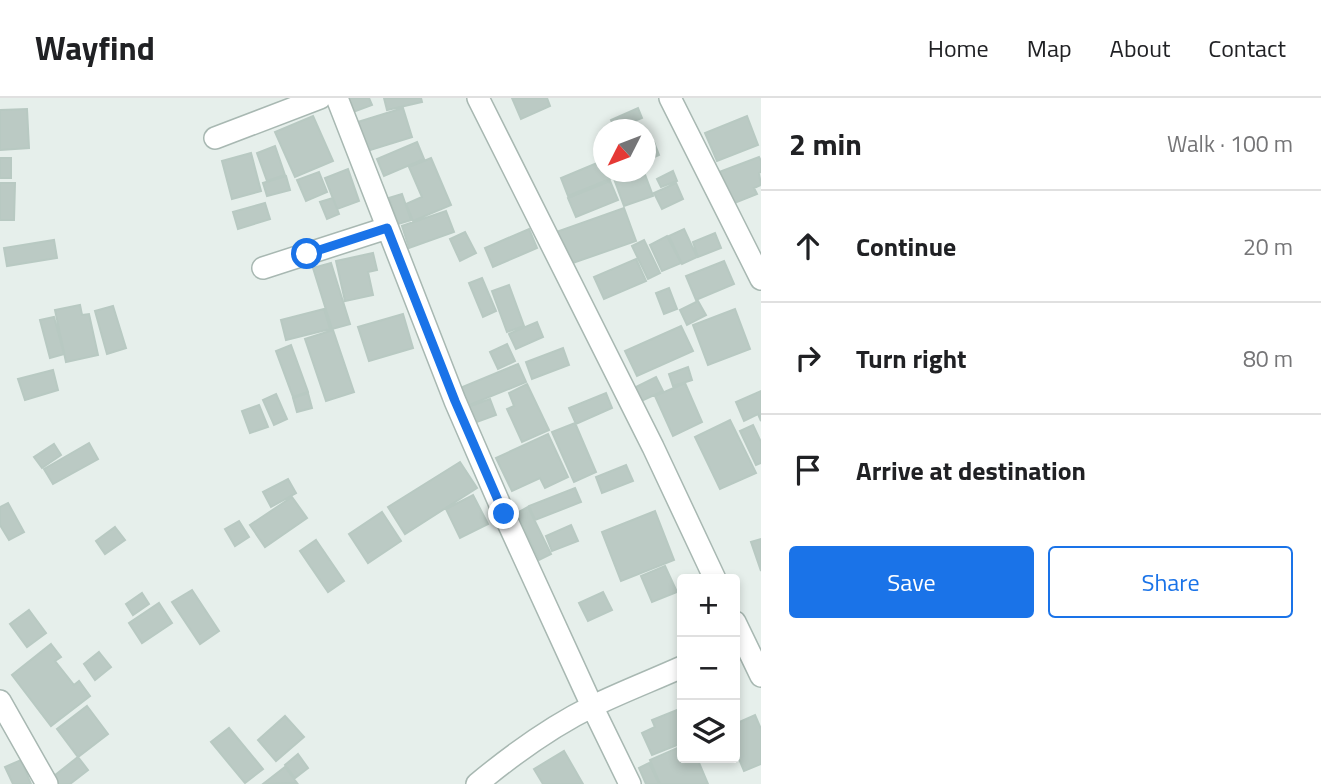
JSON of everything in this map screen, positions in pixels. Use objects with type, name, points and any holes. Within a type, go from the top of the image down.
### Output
[{"type":"street","points":[[215,138],[320,98]]},
{"type":"street","points":[[337,98],[455,401],[504,514],[630,784]]},
{"type":"street","points":[[478,98],[653,447],[713,574]]},
{"type":"street","points":[[670,98],[761,279]]},
{"type":"street","points":[[263,268],[387,228]]},
{"type":"street","points":[[743,635],[761,676]]},
{"type":"street","points":[[477,784],[555,728],[592,706],[677,669]]},
{"type":"street","points":[[0,701],[47,784]]},
{"type":"building","points":[[339,98],[369,98],[372,105],[345,115]]},
{"type":"building","points":[[384,98],[421,98],[422,102],[387,110]]},
{"type":"building","points":[[512,98],[547,98],[550,106],[521,119]]},
{"type":"building","points":[[403,108],[412,137],[367,151],[358,122]]},
{"type":"building","points":[[638,108],[642,118],[640,119],[613,119]]},
{"type":"building","points":[[27,109],[29,148],[0,150],[0,110]]},
{"type":"building","points":[[313,116],[333,161],[295,177],[275,132]]},
{"type":"building","points":[[747,116],[758,145],[717,161],[705,133]]},
{"type":"building","points":[[417,142],[424,159],[384,176],[377,159]]},
{"type":"building","points":[[275,146],[285,175],[267,181],[257,153]]},
{"type":"building","points":[[251,153],[261,191],[232,199],[222,161]]},
{"type":"building","points":[[759,157],[761,185],[754,188],[757,194],[732,204],[719,172]]},
{"type":"building","points":[[0,158],[11,158],[11,178],[0,178]]},
{"type":"building","points":[[431,158],[451,205],[413,221],[406,204],[422,197],[409,167]]},
{"type":"building","points":[[593,165],[593,182],[603,182],[568,196],[561,178]]},
{"type":"building","points":[[348,169],[359,201],[337,209],[325,178]]},
{"type":"building","points":[[673,171],[677,181],[661,187],[657,179]]},
{"type":"building","points":[[319,172],[327,192],[306,201],[297,180]]},
{"type":"building","points":[[286,176],[290,190],[267,196],[263,183]]},
{"type":"building","points":[[610,182],[618,200],[576,217],[568,198]]},
{"type":"building","points":[[615,182],[648,182],[653,196],[624,206]]},
{"type":"building","points":[[0,183],[15,183],[14,220],[0,220]]},
{"type":"building","points":[[676,183],[683,199],[662,209],[654,193]]},
{"type":"building","points":[[402,194],[411,220],[398,224],[389,198]]},
{"type":"building","points":[[333,198],[339,214],[327,219],[320,202]]},
{"type":"building","points":[[265,203],[270,219],[238,229],[233,212]]},
{"type":"building","points":[[624,208],[636,241],[567,265],[556,232]]},
{"type":"building","points":[[446,211],[454,232],[409,248],[402,226]]},
{"type":"building","points":[[529,229],[537,248],[493,267],[485,248]]},
{"type":"building","points":[[684,229],[697,257],[682,264],[669,236]]},
{"type":"building","points":[[465,232],[476,253],[460,261],[450,239]]},
{"type":"building","points":[[715,233],[721,248],[698,257],[693,242]]},
{"type":"building","points":[[667,236],[681,263],[662,271],[650,245]]},
{"type":"building","points":[[54,240],[57,258],[7,266],[4,248]]},
{"type":"building","points":[[644,240],[660,273],[648,279],[632,246]]},
{"type":"building","points":[[373,253],[377,270],[368,272],[373,295],[345,301],[336,261]]},
{"type":"building","points":[[636,259],[646,281],[604,299],[594,277]]},
{"type":"building","points":[[724,261],[734,284],[696,300],[686,276]]},
{"type":"building","points":[[331,263],[350,324],[332,329],[313,268]]},
{"type":"building","points":[[482,278],[496,311],[483,317],[469,283]]},
{"type":"building","points":[[509,285],[524,326],[507,332],[492,291]]},
{"type":"building","points":[[669,288],[677,309],[664,314],[656,293]]},
{"type":"building","points":[[698,301],[706,315],[687,325],[680,310]]},
{"type":"building","points":[[80,305],[82,315],[89,314],[98,355],[66,362],[55,310]]},
{"type":"building","points":[[113,306],[126,348],[107,354],[95,311]]},
{"type":"building","points":[[324,309],[330,329],[286,340],[281,320]]},
{"type":"building","points":[[735,309],[750,349],[708,365],[693,325]]},
{"type":"building","points":[[403,314],[413,348],[369,361],[358,327]]},
{"type":"building","points":[[54,317],[64,354],[50,358],[40,320]]},
{"type":"building","points":[[537,322],[543,337],[516,349],[509,334]]},
{"type":"building","points":[[681,326],[693,351],[637,376],[625,351]]},
{"type":"building","points":[[333,330],[354,392],[326,401],[305,339]]},
{"type":"building","points":[[507,344],[515,361],[498,369],[490,352]]},
{"type":"building","points":[[291,345],[308,392],[293,397],[276,351]]},
{"type":"building","points":[[563,348],[569,365],[532,379],[526,362]]},
{"type":"building","points":[[518,364],[526,382],[467,406],[460,388]]},
{"type":"building","points":[[688,367],[692,380],[673,386],[669,374]]},
{"type":"building","points":[[53,370],[58,390],[25,400],[18,379]]},
{"type":"building","points":[[656,377],[663,391],[637,403],[630,390]]},
{"type":"building","points":[[685,383],[702,422],[673,436],[655,396]]},
{"type":"building","points":[[527,384],[549,430],[522,442],[507,409],[514,406],[509,393]]},
{"type":"building","points":[[761,391],[761,421],[758,414],[744,421],[736,402]]},
{"type":"building","points":[[308,393],[312,408],[297,412],[293,398]]},
{"type":"building","points":[[606,393],[612,408],[576,424],[569,408]]},
{"type":"building","points":[[276,394],[287,419],[274,425],[263,400]]},
{"type":"building","points":[[490,399],[496,415],[474,423],[468,407]]},
{"type":"building","points":[[259,405],[268,427],[250,433],[242,411]]},
{"type":"building","points":[[730,420],[756,473],[720,489],[695,437]]},
{"type":"building","points":[[575,423],[596,472],[574,482],[552,432]]},
{"type":"building","points":[[753,425],[761,442],[761,463],[756,465],[740,431]]},
{"type":"building","points":[[548,434],[568,477],[545,488],[540,478],[512,491],[496,458]]},
{"type":"building","points":[[89,443],[98,459],[53,484],[44,469]]},
{"type":"building","points":[[54,444],[61,455],[42,468],[34,457]]},
{"type":"building","points":[[460,462],[477,488],[405,534],[388,507]]},
{"type":"building","points":[[626,465],[633,481],[602,493],[596,477]]},
{"type":"building","points":[[288,479],[296,493],[271,507],[263,492]]},
{"type":"building","points":[[575,488],[581,502],[535,520],[529,506]]},
{"type":"building","points":[[473,495],[488,524],[460,538],[446,509]]},
{"type":"building","points":[[292,497],[307,518],[265,547],[250,525]]},
{"type":"building","points":[[8,503],[24,532],[9,540],[0,525],[0,507]]},
{"type":"building","points":[[528,507],[551,554],[539,560],[517,513]]},
{"type":"building","points":[[655,511],[674,560],[621,581],[602,532]]},
{"type":"building","points":[[382,512],[401,541],[368,563],[349,534]]},
{"type":"building","points":[[239,521],[249,537],[235,546],[225,529]]},
{"type":"building","points":[[571,525],[578,541],[552,551],[546,536]]},
{"type":"building","points":[[115,527],[125,540],[105,554],[96,541]]},
{"type":"building","points":[[761,539],[761,571],[751,542]]},
{"type":"building","points":[[316,540],[344,581],[328,592],[300,551]]},
{"type":"building","points":[[665,566],[677,592],[652,602],[641,576]]},
{"type":"building","points":[[192,590],[219,631],[200,644],[172,602]]},
{"type":"building","points":[[603,592],[612,610],[588,621],[579,603]]},
{"type":"building","points":[[142,593],[149,604],[133,615],[126,604]]},
{"type":"building","points":[[159,603],[172,623],[142,643],[129,623]]},
{"type":"building","points":[[29,610],[46,633],[27,647],[10,624]]},
{"type":"building","points":[[51,644],[61,657],[55,661],[74,685],[79,681],[90,696],[51,726],[12,675]]},
{"type":"building","points":[[99,652],[111,667],[95,680],[84,664]]},
{"type":"building","points":[[87,706],[108,734],[78,757],[57,729]]},
{"type":"building","points":[[677,710],[677,745],[652,755],[642,733],[655,727],[652,720]]},
{"type":"building","points":[[755,715],[761,729],[761,764],[744,771],[740,761],[740,722]]},
{"type":"building","points":[[285,716],[304,737],[276,761],[258,740]]},
{"type":"building","points":[[229,728],[263,769],[245,783],[211,742]]},
{"type":"building","points":[[677,748],[677,763],[699,763],[708,784],[660,784],[650,760]]},
{"type":"building","points":[[564,751],[583,784],[543,784],[534,769]]},
{"type":"building","points":[[298,754],[308,768],[295,778],[285,765]]},
{"type":"building","points":[[78,757],[88,770],[70,784],[55,784],[50,779]]},
{"type":"building","points":[[21,760],[31,784],[13,784],[5,767]]},
{"type":"building","points":[[649,763],[659,784],[646,784],[639,768]]},
{"type":"building","points":[[285,767],[297,783],[263,784]]},
{"type":"route","points":[[307,254],[387,228],[455,401],[504,514]]}]
